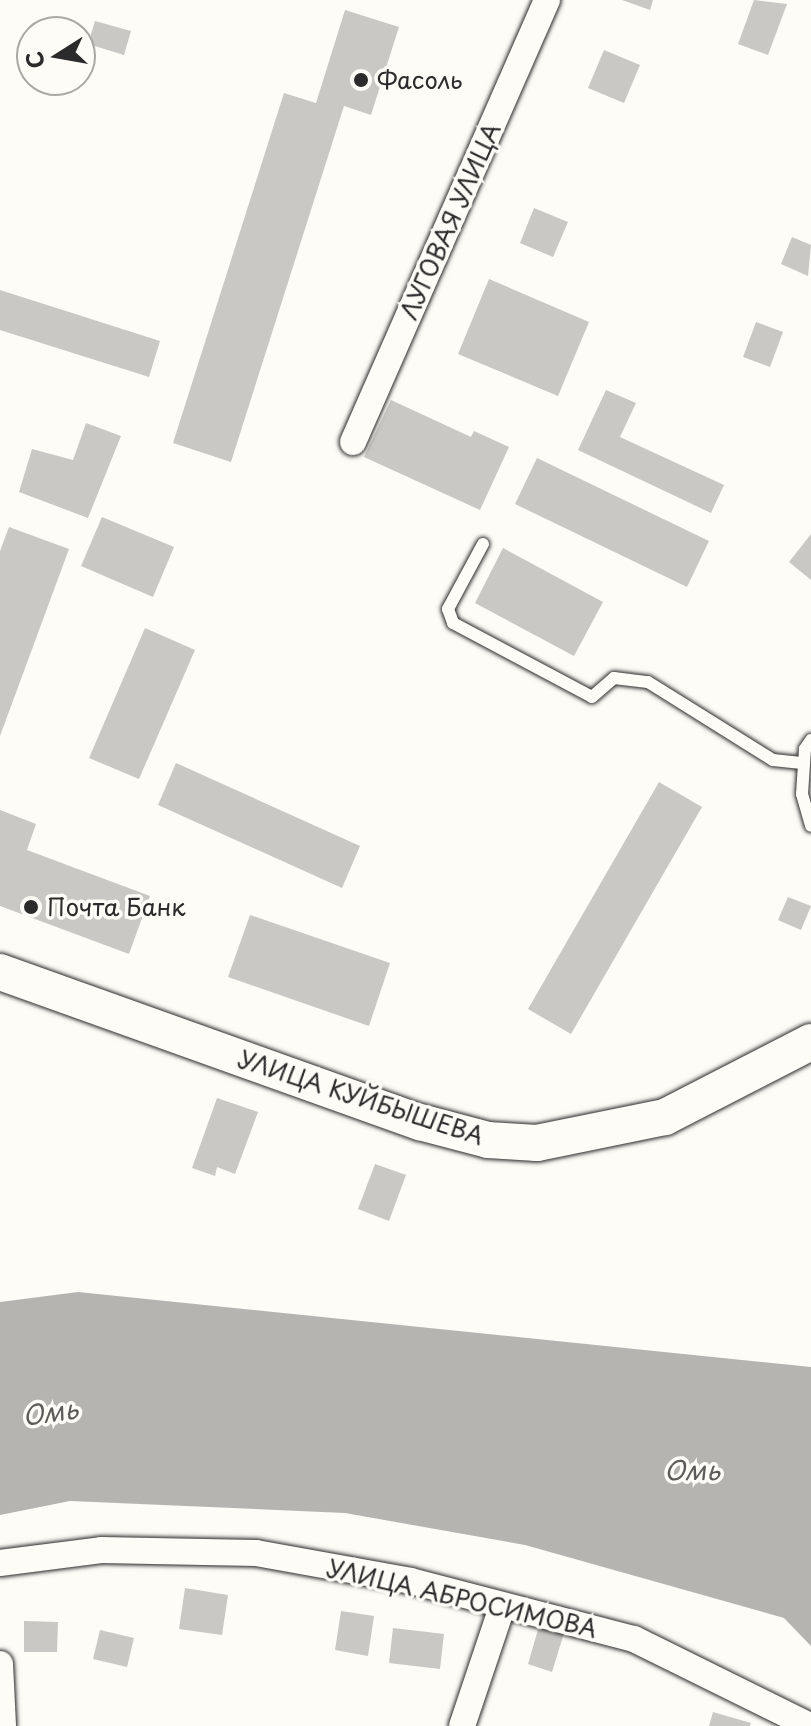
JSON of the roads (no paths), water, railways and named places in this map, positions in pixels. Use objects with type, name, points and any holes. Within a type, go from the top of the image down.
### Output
[{"type":"street","name":"ЛУГОВАЯ УЛИЦА","points":[[353,442],[547,0]]},
{"type":"street","name":"УЛИЦА КУЙБЫШЕВА","points":[[0,972],[420,1122],[488,1140],[537,1143],[665,1117],[811,1042]]},
{"type":"street","name":"УЛИЦА АБРОСИМОВА","points":[[0,1563],[101,1550],[256,1553],[411,1581],[634,1639],[810,1726]]},
{"type":"street","points":[[462,1726],[502,1607]]},
{"type":"street","points":[[0,1664],[3,1726]]},
{"type":"lane","points":[[483,544],[448,609],[453,623],[592,697],[614,678],[648,682],[773,760],[804,763]]},
{"type":"lane","points":[[811,740],[804,763],[802,794],[811,825]]},
{"type":"water","name":"Омь","points":[[78,1292],[811,1367],[811,1646],[784,1618],[525,1545],[345,1513],[70,1501],[0,1515],[0,1302]]},
{"type":"place","name":"Фасоль","points":[[361,80]]},
{"type":"place","name":"Почта Банк","points":[[31,907]]}]
